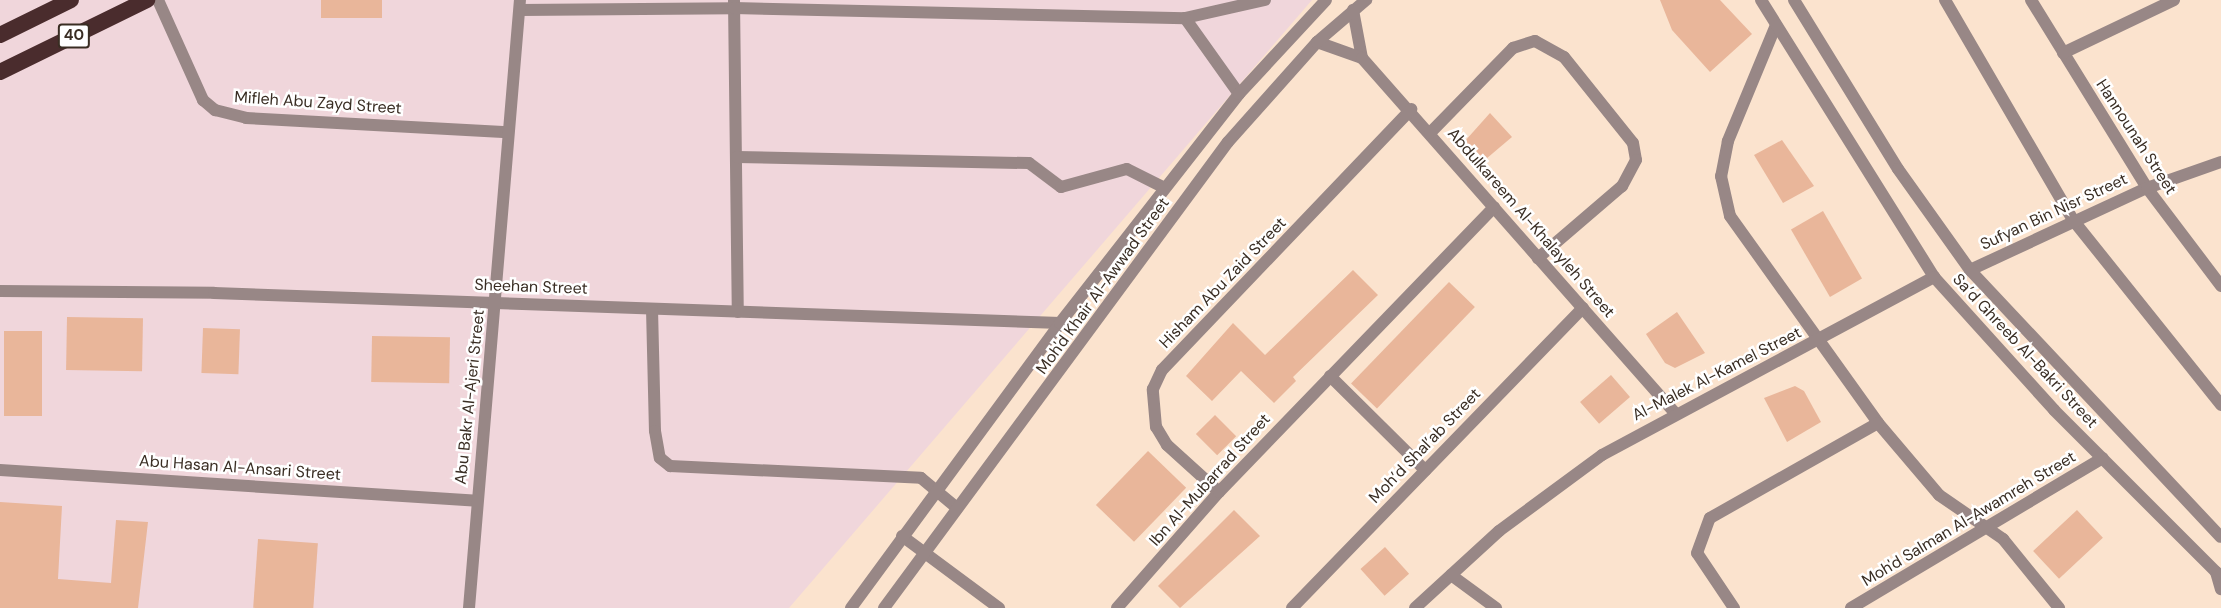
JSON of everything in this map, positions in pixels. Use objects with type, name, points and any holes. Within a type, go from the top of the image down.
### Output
[{"type":"highway","name":"40","points":[[0,34],[71,0]]},
{"type":"highway","name":"40","points":[[0,72],[147,0]]},
{"type":"street","name":"Mifleh Abu Zayd Street","points":[[158,0],[202,100],[215,110],[246,118],[508,132]]},
{"type":"street","name":"Abu Bakr Al-Ajeri Street","points":[[469,608],[520,5],[734,4],[1185,18],[1265,0]]},
{"type":"street","name":"Moh'd Khair Al-Awwad Street","points":[[851,608],[936,488],[1060,322],[1239,94],[1326,0]]},
{"type":"street","name":"Moh'd Khair Al-Awwad Street","points":[[884,608],[923,551],[1228,142],[1317,42],[1366,0]]},
{"type":"street","name":"Sa’d Ghreeb Al-Bakri Street","points":[[1761,0],[1934,277],[2103,458],[2219,575]]},
{"type":"street","name":"Sa’d Ghreeb Al-Bakri Street","points":[[1794,0],[1898,169],[1970,270],[2221,537]]},
{"type":"street","points":[[1945,0],[2073,220],[2221,405]]},
{"type":"street","name":"Hannounah Street","points":[[2031,0],[2147,188],[2221,286]]},
{"type":"street","points":[[2063,53],[2174,0]]},
{"type":"street","points":[[734,4],[738,312]]},
{"type":"street","points":[[1353,10],[1362,57]]},
{"type":"street","points":[[1185,18],[1239,94]]},
{"type":"street","points":[[1776,25],[1728,141],[1723,195],[1730,216],[1878,423],[1939,495],[1989,529],[2059,608]]},
{"type":"street","points":[[1430,133],[1519,45],[1535,41],[1564,57],[1633,143],[1636,160],[1622,186],[1538,258]]},
{"type":"street","name":"Abdulkareem Al-Khalayleh Street","points":[[1317,42],[1362,57],[1411,109],[1674,412]]},
{"type":"street","name":"Hisham Abu Zaid Street","points":[[1219,492],[1167,445],[1156,428],[1153,389],[1162,370],[1411,109]]},
{"type":"street","points":[[737,157],[1029,163],[1061,187],[1127,169],[1165,188]]},
{"type":"street","name":"Sufyan Bin Nisr Street","points":[[1970,270],[2073,220],[2147,188],[2221,162]]},
{"type":"street","name":"Ibn Al-Mubarrad Street","points":[[1117,608],[1219,492],[1494,207]]},
{"type":"street","name":"Al-Malek Al-Kamel Street","points":[[1415,608],[1551,490],[1674,412],[1818,340],[1934,277]]},
{"type":"street","name":"Sheehan Street","points":[[0,291],[496,302],[1060,322]]},
{"type":"street","name":"Moh’d Shal’ab Street","points":[[1292,608],[1583,308]]},
{"type":"street","points":[[652,309],[656,447],[670,466],[913,478],[936,488],[957,508]]},
{"type":"street","points":[[1330,376],[1425,470]]},
{"type":"street","points":[[1734,608],[1697,553],[1710,518],[1878,423]]},
{"type":"street","name":"Moh'd Salman Al-Awamreh Street","points":[[1851,608],[1989,529],[2103,458]]},
{"type":"street","name":"Abu Hasan Al-Ansari Street","points":[[0,471],[477,501]]},
{"type":"street","points":[[902,536],[999,608]]},
{"type":"street","points":[[1451,575],[1496,608]]},
{"type":"street","points":[[2219,575],[2221,589]]},
{"type":"shaded area","points":[[0,0],[1312,0],[789,608],[0,608]]},
{"type":"building","points":[[321,0],[382,0],[382,18],[321,18]]},
{"type":"building","points":[[1660,0],[1720,0],[1752,34],[1710,72],[1672,30]]},
{"type":"building","points":[[1490,113],[1512,137],[1480,164],[1465,141]]},
{"type":"building","points":[[1782,140],[1814,186],[1783,203],[1754,155]]},
{"type":"building","points":[[1823,211],[1862,279],[1830,297],[1791,230]]},
{"type":"building","points":[[1353,270],[1378,295],[1293,377],[1296,381],[1274,403],[1241,371],[1212,401],[1186,376],[1233,323],[1265,355]]},
{"type":"building","points":[[1449,282],[1475,307],[1377,408],[1351,383]]},
{"type":"building","points":[[1677,312],[1705,353],[1675,368],[1665,363],[1646,334]]},
{"type":"building","points":[[67,317],[143,318],[142,371],[66,370]]},
{"type":"building","points":[[203,328],[240,329],[238,374],[201,373]]},
{"type":"building","points":[[4,331],[42,331],[42,416],[4,416]]},
{"type":"building","points":[[372,336],[450,337],[449,383],[371,382]]},
{"type":"building","points":[[1611,375],[1630,397],[1599,424],[1580,402]]},
{"type":"building","points":[[1795,386],[1804,391],[1821,422],[1787,442],[1764,398]]},
{"type":"building","points":[[1215,415],[1236,436],[1217,455],[1196,434]]},
{"type":"building","points":[[1148,451],[1186,488],[1134,542],[1096,505]]},
{"type":"building","points":[[0,502],[62,506],[58,579],[111,583],[116,520],[148,522],[138,608],[0,608]]},
{"type":"building","points":[[1234,510],[1260,536],[1180,608],[1158,586]]},
{"type":"building","points":[[2077,510],[2103,538],[2059,579],[2033,551]]},
{"type":"building","points":[[258,539],[318,543],[313,608],[253,608]]},
{"type":"building","points":[[1385,547],[1409,574],[1385,596],[1360,569]]}]
